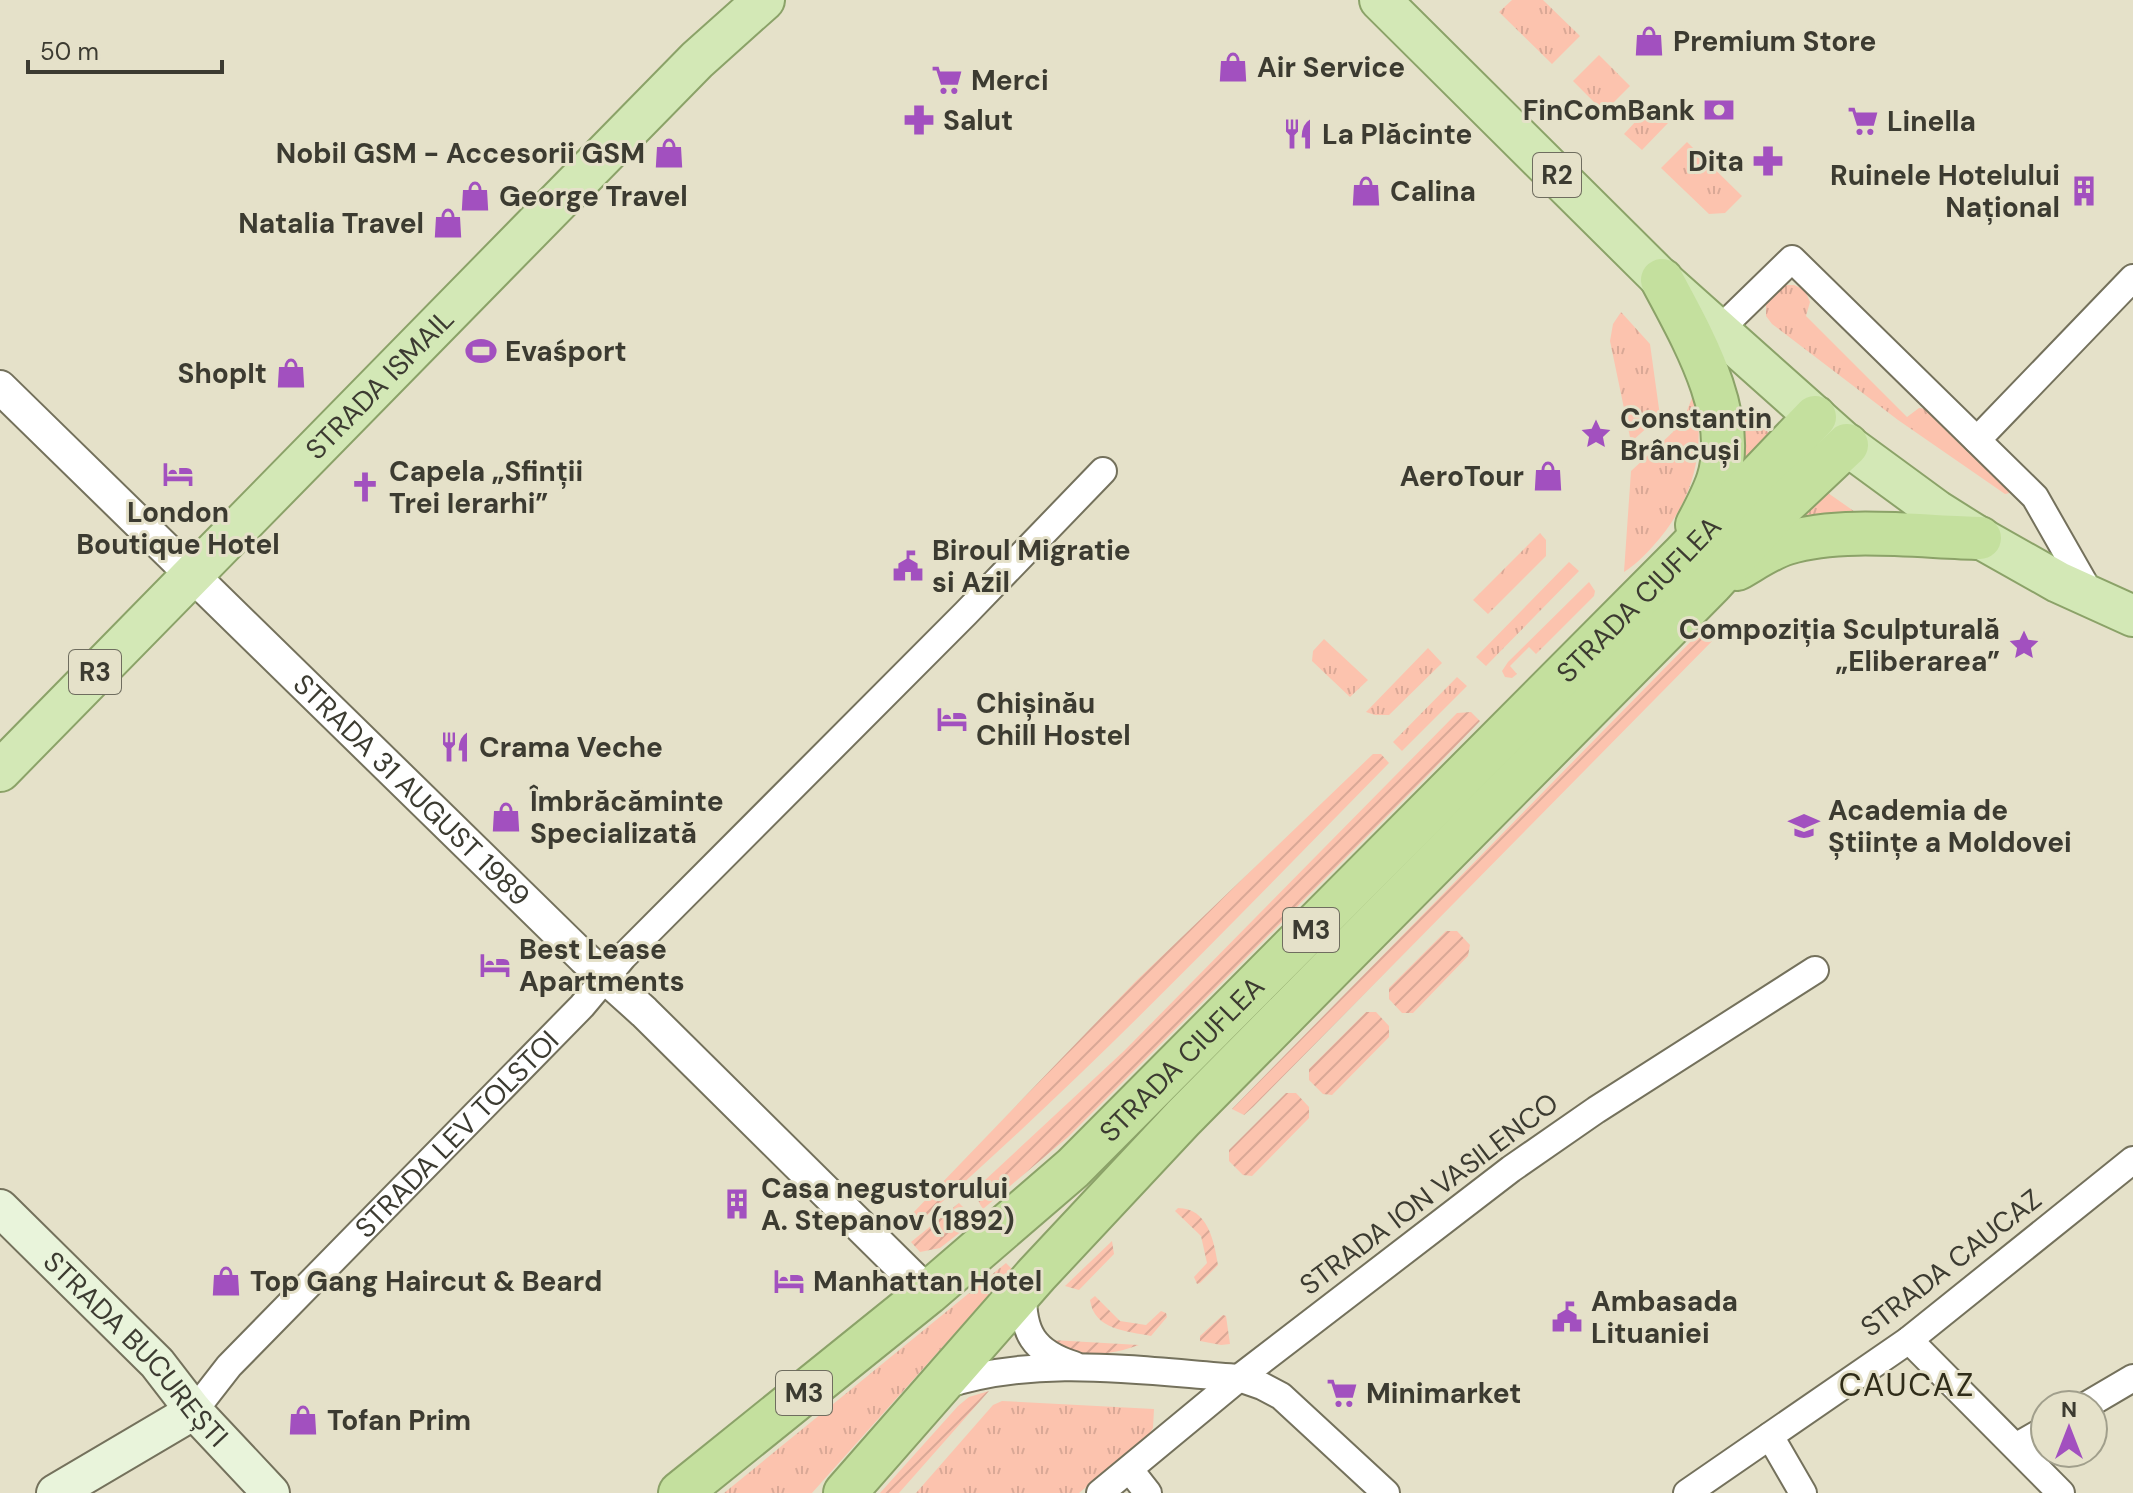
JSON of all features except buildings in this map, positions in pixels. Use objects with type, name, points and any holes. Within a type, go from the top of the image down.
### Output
[{"type":"highway","points":[[1662,280],[1703,359],[1720,417],[1720,477],[1697,569],[1814,537],[1980,538]]},
{"type":"highway","name":"STRADA CIUFLEA","points":[[845,1493],[1023,1290],[1697,569],[1815,417]]},
{"type":"highway","name":"STRADA CIUFLEA","points":[[680,1493],[1029,1208],[1697,569],[1779,509],[1847,445]]},
{"type":"main road","name":"STRADA ISMAIL","points":[[0,771],[697,60],[764,0]]},
{"type":"main road","name":"R2","points":[[1380,0],[1662,280],[1847,445],[1937,511],[1980,538],[2094,600],[2133,616]]},
{"type":"main road","name":"STRADA BUCUREȘTI","points":[[0,1208],[157,1363],[194,1411],[271,1493]]},
{"type":"main road","name":"STRADA LEV TOLSTOI","points":[[55,1493],[194,1411]]},
{"type":"street","points":[[1719,330],[1792,259],[2035,497],[2094,600]]},
{"type":"street","points":[[1977,440],[2133,278]]},
{"type":"street","name":"STRADA 31 AUGUST 1989","points":[[0,387],[928,1293]]},
{"type":"street","name":"STRADA LEV TOLSTOI","points":[[194,1411],[229,1366],[607,978],[623,957],[1103,471]]},
{"type":"street","name":"STRADA ION VASILENCO","points":[[1100,1493],[1239,1378],[1511,1169],[1596,1110],[1815,970]]},
{"type":"street","name":"STRADA CAUCAZ","points":[[1687,1493],[1909,1340],[2133,1160]]},
{"type":"street","points":[[1023,1290],[1023,1314],[1033,1342],[1059,1360],[1077,1366]]},
{"type":"street","points":[[1909,1340],[2061,1493]]},
{"type":"street","points":[[940,1387],[997,1372],[1077,1366],[1239,1378],[1281,1396],[1386,1493]]},
{"type":"street","points":[[2109,1392],[2133,1378]]},
{"type":"street","points":[[1770,1436],[1803,1493]]},
{"type":"street","points":[[2017,1446],[2029,1439]]},
{"type":"street","points":[[1130,1470],[1148,1493]]},
{"type":"green space","points":[[1512,0],[1543,0],[1580,36],[1552,64],[1499,12]]},
{"type":"green space","points":[[1599,55],[1630,86],[1604,112],[1573,81]]},
{"type":"green space","points":[[1650,106],[1668,123],[1642,150],[1624,134]]},
{"type":"green space","points":[[1687,142],[1742,196],[1725,213],[1709,214],[1661,168]]},
{"type":"green space","points":[[1784,285],[1805,290],[1810,302],[1806,316],[1907,417],[1919,408],[1929,409],[2011,490],[2010,493],[2005,494],[1898,420],[1772,324],[1766,316],[1766,302]]},
{"type":"green space","points":[[1621,312],[1650,344],[1660,416],[1631,442],[1610,341],[1613,324]]},
{"type":"green space","points":[[1694,393],[1698,451],[1695,470],[1682,505],[1660,538],[1624,572],[1631,471],[1672,433],[1684,418]]},
{"type":"green space","points":[[1738,407],[1742,407],[1771,435],[1742,465]]},
{"type":"green space","points":[[1826,492],[1858,514],[1803,523],[1798,517]]},
{"type":"green space","points":[[1540,533],[1546,540],[1546,556],[1488,614],[1473,600]]},
{"type":"green space","points":[[1569,562],[1579,571],[1486,666],[1476,657]]},
{"type":"green space","points":[[1589,582],[1595,591],[1594,596],[1536,654],[1529,647],[1510,666],[1517,674],[1512,678],[1505,677],[1502,671],[1508,662]]},
{"type":"green space","points":[[1714,626],[1723,630],[1253,1107],[1244,1115],[1232,1109],[1705,627]]},
{"type":"green space","points":[[1324,639],[1368,680],[1350,697],[1312,661],[1313,651]]},
{"type":"green space","points":[[1428,648],[1442,663],[1389,715],[1366,712]]},
{"type":"green space","points":[[1457,677],[1467,686],[1402,751],[1393,742]]},
{"type":"green space","points":[[1471,712],[1480,721],[1428,775],[1068,1137],[983,1209],[977,1196],[983,1182],[1125,1050],[1457,713]]},
{"type":"green space","points":[[1373,754],[1381,754],[1389,763],[1218,937],[986,1163],[925,1217],[913,1218],[911,1215],[1136,981]]},
{"type":"green space","points":[[1446,931],[1457,931],[1470,945],[1468,956],[1413,1013],[1402,1013],[1389,999],[1389,988]]},
{"type":"green space","points":[[1366,1012],[1376,1012],[1389,1026],[1389,1037],[1332,1095],[1323,1094],[1309,1080],[1309,1069]]},
{"type":"green space","points":[[1286,1093],[1296,1093],[1309,1107],[1309,1118],[1252,1176],[1243,1175],[1229,1161],[1229,1150]]},
{"type":"green space","points":[[959,1203],[976,1220],[940,1248],[920,1252],[911,1242]]},
{"type":"green space","points":[[1178,1208],[1188,1209],[1203,1220],[1214,1246],[1218,1265],[1197,1284],[1194,1277],[1207,1263],[1201,1236],[1175,1211]]},
{"type":"green space","points":[[1112,1241],[1114,1254],[1079,1290],[1065,1286]]},
{"type":"green space","points":[[1006,1263],[1012,1269],[812,1493],[724,1493]]},
{"type":"green space","points":[[1095,1296],[1120,1321],[1146,1325],[1161,1311],[1167,1317],[1151,1336],[1122,1330],[1098,1318],[1090,1300]]},
{"type":"green space","points":[[1223,1315],[1226,1316],[1230,1344],[1200,1341],[1200,1336]]},
{"type":"green space","points":[[1050,1342],[1139,1345],[1094,1354],[1060,1348]]},
{"type":"green space","points":[[989,1391],[899,1493],[880,1493],[958,1406],[969,1397]]},
{"type":"green space","points":[[1002,1401],[1154,1409],[1153,1428],[1147,1437],[1079,1493],[916,1493],[993,1405]]},
{"type":"place","name":"Premium Store","points":[[1649,41]]},
{"type":"place","name":"Air Service","points":[[1233,67]]},
{"type":"place","name":"Merci","points":[[947,80]]},
{"type":"place","name":"FinComBank","points":[[1719,110]]},
{"type":"place","name":"Salut","points":[[919,120]]},
{"type":"place","name":"Linella","points":[[1863,121]]},
{"type":"place","name":"La Plăcinte","points":[[1298,134]]},
{"type":"place","name":"Nobil GSM - Accesorii GSM","points":[[669,153]]},
{"type":"place","name":"Dita","points":[[1768,161]]},
{"type":"place","name":"Calina","points":[[1366,191]]},
{"type":"place","name":"Ruinele Hotelului Național","points":[[2084,191]]},
{"type":"place","name":"George Travel","points":[[475,196]]},
{"type":"place","name":"Natalia Travel","points":[[448,223]]},
{"type":"place","name":"Evaśport","points":[[481,351]]},
{"type":"place","name":"ShopIt","points":[[291,373]]},
{"type":"place","name":"Constantin Brâncuși","points":[[1596,434]]},
{"type":"place","name":"London Boutique Hotel","points":[[178,474]]},
{"type":"place","name":"AeroTour","points":[[1548,476]]},
{"type":"place","name":"Capela „Sfinții Trei Ierarhi”","points":[[365,487]]},
{"type":"place","name":"Biroul Migratie si Azil","points":[[908,566]]},
{"type":"place","name":"Compoziția Sculpturală „Eliberarea”","points":[[2024,645]]},
{"type":"place","name":"Chișinău Chill Hostel","points":[[952,719]]},
{"type":"place","name":"Crama Veche","points":[[455,747]]},
{"type":"place","name":"Îmbrăcăminte Specializată","points":[[506,817]]},
{"type":"place","name":"Academia de Științe a Moldovei","points":[[1804,826]]},
{"type":"place","name":"Best Lease Apartments","points":[[495,965]]},
{"type":"place","name":"Casa negustorului A. Stepanov (1892)","points":[[737,1204]]},
{"type":"place","name":"Top Gang Haircut & Beard","points":[[226,1281]]},
{"type":"place","name":"Manhattan Hotel","points":[[789,1281]]},
{"type":"place","name":"Ambasada Lituaniei","points":[[1567,1317]]},
{"type":"place","name":"Minimarket","points":[[1342,1393]]},
{"type":"place","name":"Tofan Prim","points":[[303,1420]]},
{"type":"district","name":"CAUCAZ","points":[[1907,1385]]}]
